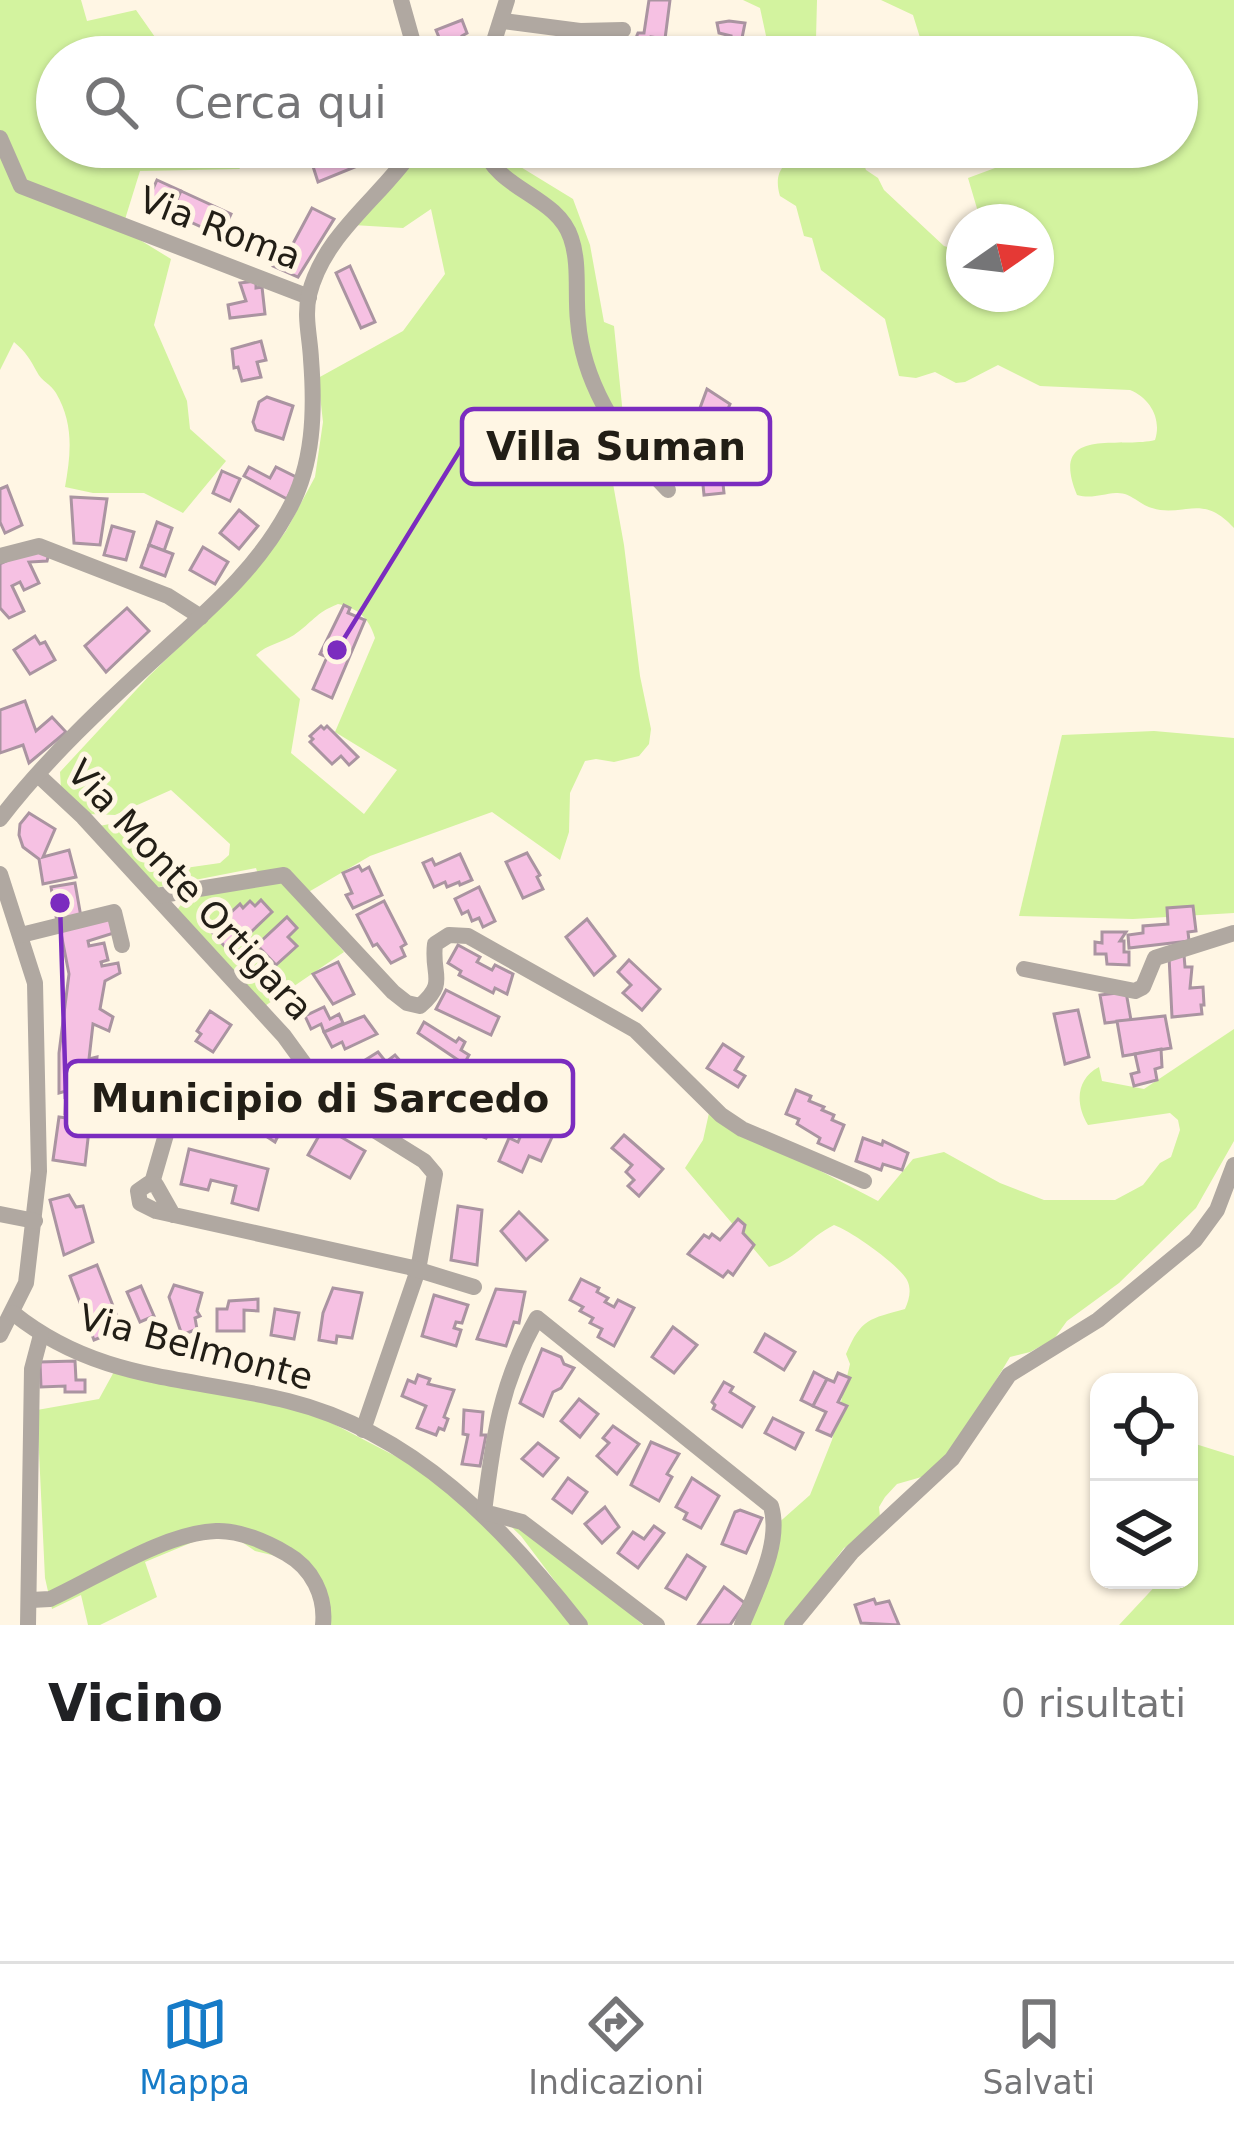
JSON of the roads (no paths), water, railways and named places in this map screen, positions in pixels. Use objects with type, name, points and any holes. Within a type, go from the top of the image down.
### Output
[{"type":"street","points":[[401,0],[411,36]]},
{"type":"street","points":[[497,36],[507,0]]},
{"type":"street","points":[[503,21],[580,31],[623,30]]},
{"type":"street","name":"Via Roma","points":[[0,138],[22,186],[309,297]]},
{"type":"street","name":"Via Roma","points":[[0,818],[263,553],[302,480],[313,422],[306,319],[309,297],[332,246],[398,168]]},
{"type":"street","points":[[494,168],[549,207],[571,235],[584,357],[614,424],[668,490]]},
{"type":"street","points":[[0,556],[39,546],[168,596],[201,617]]},
{"type":"street","name":"Via Monte Ortigara","points":[[38,775],[83,817],[284,1036],[334,1105],[430,1166],[435,1174],[418,1270],[363,1430]]},
{"type":"street","points":[[0,874],[35,983],[39,1171],[26,1283],[0,1335]]},
{"type":"street","points":[[156,896],[284,875],[393,992],[420,1006],[434,995],[439,983],[433,963],[435,944],[449,935],[468,936],[635,1030],[721,1115],[742,1129],[864,1181]]},
{"type":"street","points":[[21,935],[114,912],[122,945]]},
{"type":"street","points":[[1024,969],[1135,991],[1142,987],[1155,958],[1234,933]]},
{"type":"street","points":[[167,1131],[152,1183],[173,1214],[474,1287]]},
{"type":"street","points":[[792,1625],[852,1552],[952,1459],[1009,1375],[1098,1320],[1195,1240],[1216,1210],[1234,1165]]},
{"type":"street","points":[[0,1214],[35,1221]]},
{"type":"street","name":"Via Belmonte","points":[[13,1313],[40,1335],[118,1369],[290,1402],[363,1430],[438,1473],[484,1512],[580,1625]]},
{"type":"street","points":[[657,1625],[522,1522],[484,1512],[501,1396],[537,1318],[771,1506],[776,1522],[771,1546],[742,1625]]},
{"type":"street","points":[[28,1625],[32,1369],[40,1335]]},
{"type":"street","points":[[31,1600],[50,1599],[182,1536],[219,1530],[274,1546],[298,1560],[314,1580],[325,1610],[323,1625]]},
{"type":"place","name":"Villa Suman","points":[[337,650]]},
{"type":"place","name":"Municipio di Sarcedo","points":[[60,903]]}]
